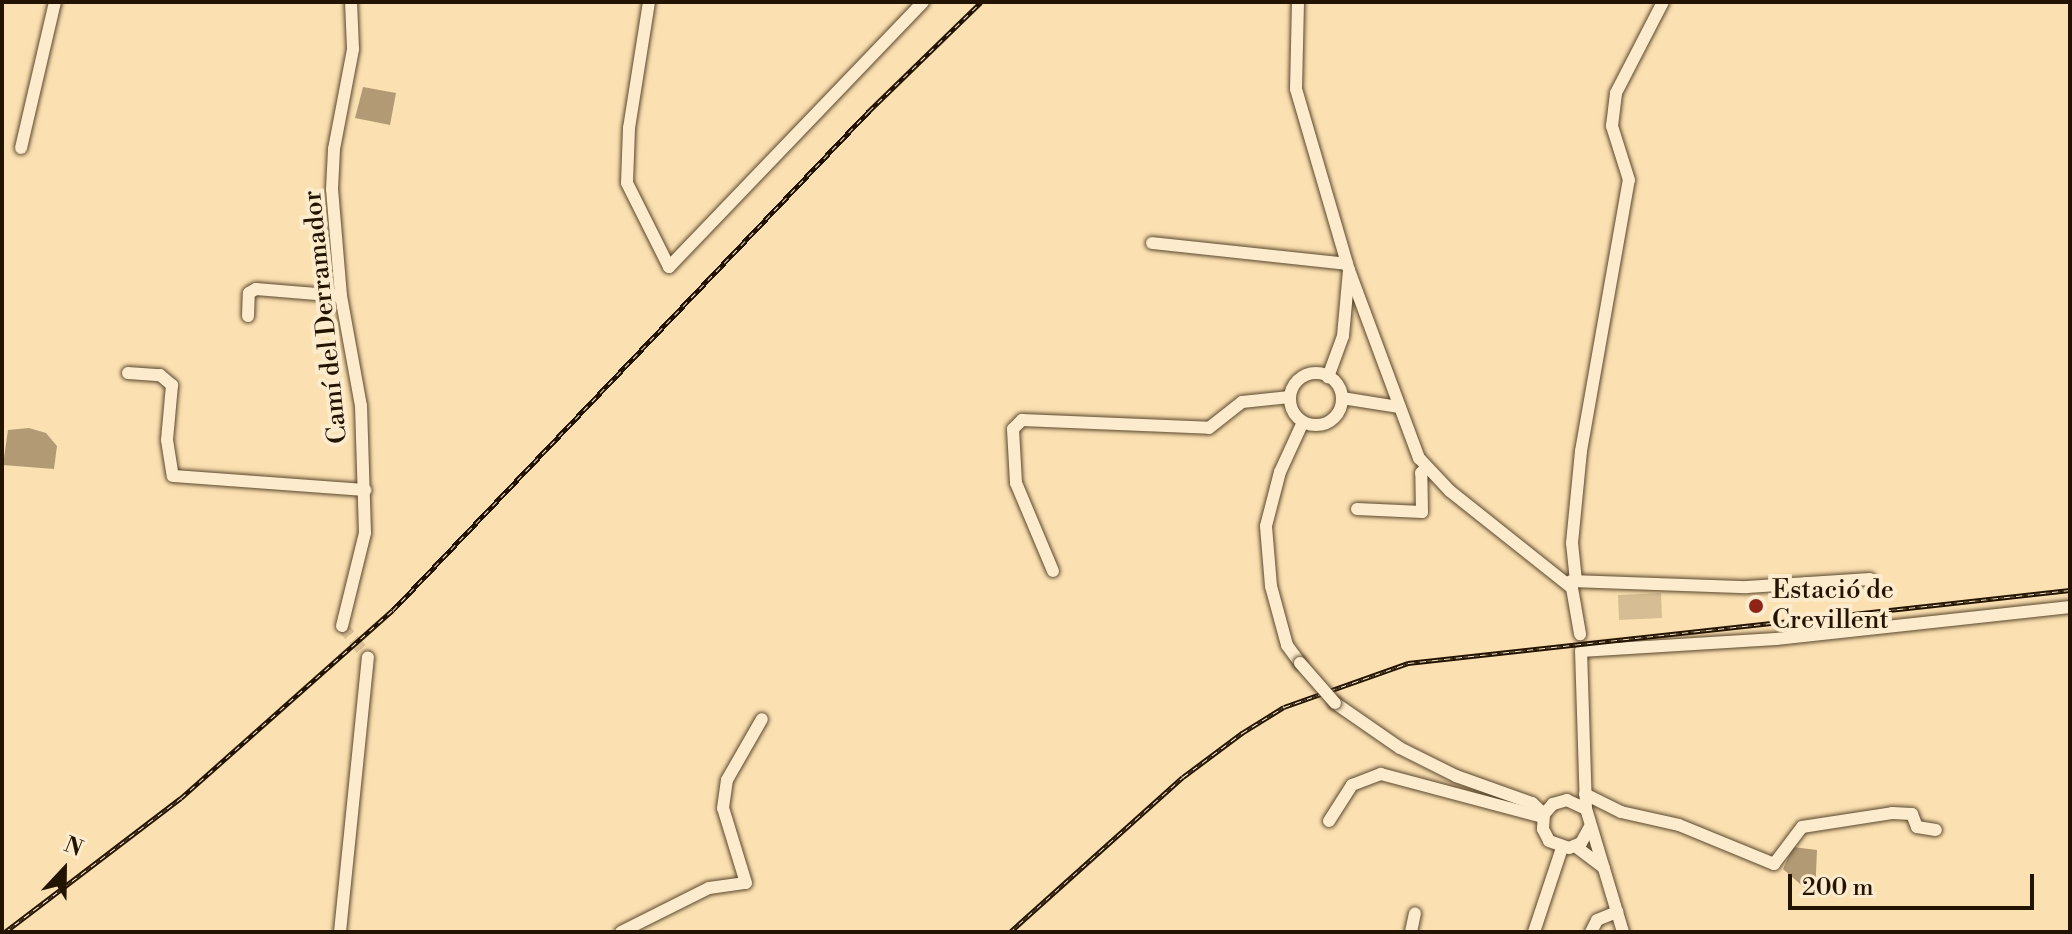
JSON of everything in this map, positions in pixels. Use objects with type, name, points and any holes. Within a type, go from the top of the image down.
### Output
[{"type":"street","points":[[21,148],[55,2]]},
{"type":"street","name":"Camí del Derramador","points":[[342,626],[365,533],[359,391],[341,296],[334,149],[350,79],[351,2]]},
{"type":"street","points":[[649,2],[629,128],[627,183],[669,267],[923,2]]},
{"type":"street","points":[[1298,2],[1296,89],[1348,267],[1399,407],[1426,468],[1570,580],[1747,587],[1870,579]]},
{"type":"street","points":[[1580,634],[1570,580],[1581,451],[1629,180],[1612,126],[1616,93],[1663,2]]},
{"type":"street","points":[[1152,243],[1348,267]]},
{"type":"street","points":[[1328,377],[1343,336],[1348,267]]},
{"type":"street","points":[[248,316],[252,290],[341,296]]},
{"type":"street","points":[[128,373],[160,375],[172,385],[167,440],[173,476],[365,490]]},
{"type":"street","points":[[1328,377],[1302,377],[1290,397],[1292,409],[1303,422],[1319,425],[1333,419],[1342,398]]},
{"type":"street","points":[[1328,377],[1342,398],[1399,407]]},
{"type":"street","points":[[1053,571],[1016,483],[1013,429],[1022,420],[1209,428],[1242,402],[1290,397]]},
{"type":"street","points":[[1303,422],[1280,472],[1266,526],[1271,586],[1287,645],[1335,703],[1400,748],[1442,769],[1526,801],[1544,816],[1545,836],[1604,868]]},
{"type":"street","points":[[1357,509],[1422,512],[1421,473],[1426,468]]},
{"type":"street","points":[[1623,932],[1586,809],[1581,651],[1776,639],[2070,607]]},
{"type":"street","points":[[340,932],[368,657]]},
{"type":"street","points":[[621,932],[709,888],[746,883],[723,808],[727,780],[762,719]]},
{"type":"street","points":[[1442,769],[1560,801],[1574,801],[1586,809]]},
{"type":"street","points":[[1329,821],[1352,785],[1381,774],[1544,816]]},
{"type":"street","points":[[1585,794],[1621,812],[1679,825],[1774,864],[1802,827],[1892,813],[1912,814],[1917,827],[1936,830]]},
{"type":"street","points":[[1544,816],[1560,801]]},
{"type":"street","points":[[1534,932],[1569,847],[1590,827]]},
{"type":"street","points":[[1591,932],[1597,920],[1617,912]]},
{"type":"street","points":[[1411,932],[1415,913]]},
{"type":"shaded area","points":[[363,87],[396,93],[390,125],[355,118]]},
{"type":"shaded area","points":[[29,428],[46,433],[57,446],[54,469],[3,465],[8,430]]},
{"type":"shaded area","points":[[1661,593],[1662,618],[1619,620],[1618,595]]},
{"type":"shaded area","points":[[1793,847],[1817,850],[1815,897],[1783,869]]},
{"type":"tunnel","points":[[342,626],[368,657]]},
{"type":"railway","points":[[5,932],[181,798],[393,610],[869,111],[981,2]]},
{"type":"railway","points":[[1010,932],[1183,777],[1242,733],[1284,707],[1408,663],[2070,590]]},
{"type":"place","name":"Estació de Crevillent","points":[[1756,606]]}]
